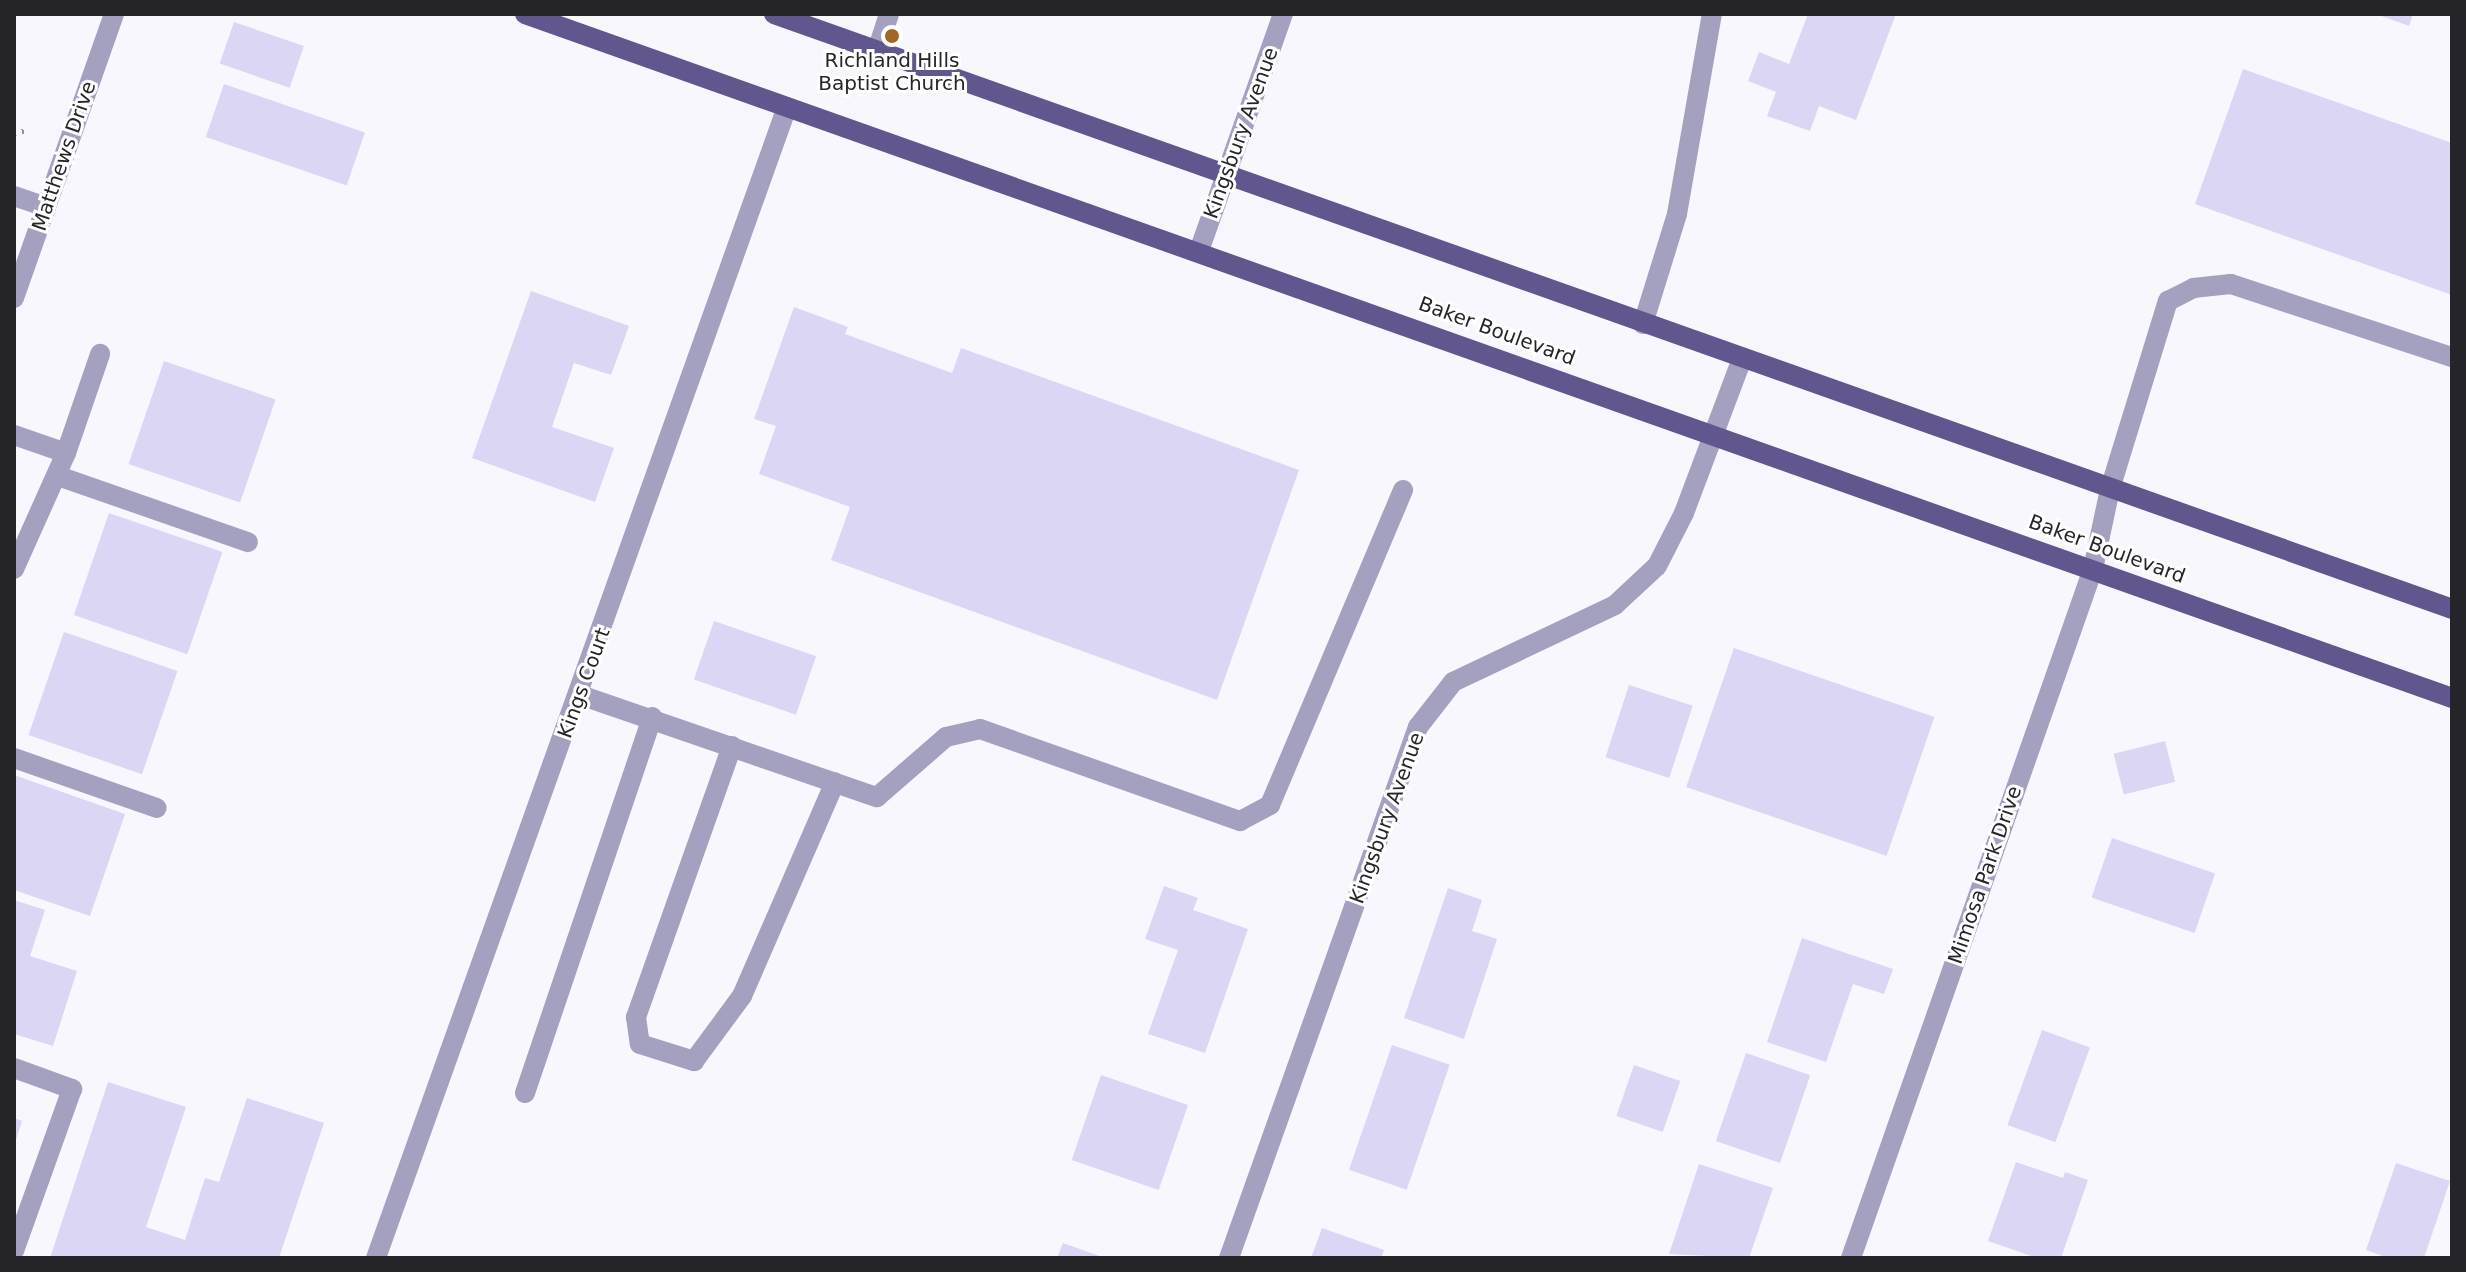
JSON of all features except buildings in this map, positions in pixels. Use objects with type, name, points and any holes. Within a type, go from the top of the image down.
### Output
[{"type":"main road","name":"Baker Boulevard","points":[[525,14],[2452,698]]},
{"type":"main road","points":[[774,14],[1741,361],[2452,609]]},
{"type":"street","name":"Matthews Drive","points":[[14,298],[114,14]]},
{"type":"street","points":[[877,51],[889,14]]},
{"type":"street","name":"Kingsbury Avenue","points":[[1199,251],[1283,14]]},
{"type":"street","points":[[1643,324],[1677,214],[1712,14]]},
{"type":"street","name":"Kings Court","points":[[376,1258],[580,695],[787,107]]},
{"type":"street","points":[[14,196],[46,207]]},
{"type":"street","name":"Mimosa Park Drive","points":[[1851,1258],[2093,569],[2110,489],[2168,301],[2193,288],[2231,284],[2452,357]]},
{"type":"street","points":[[14,569],[58,476],[100,354]]},
{"type":"street","name":"Kingsbury Avenue","points":[[1229,1258],[1418,727],[1453,682],[1615,605],[1657,566],[1714,434],[1741,361]]},
{"type":"street","points":[[14,435],[66,453]]},
{"type":"street","points":[[58,476],[248,542]]},
{"type":"street","points":[[580,695],[652,717],[877,797],[946,737],[980,729],[1240,821],[1270,805],[1403,490]]},
{"type":"street","points":[[525,1093],[652,717]]},
{"type":"street","points":[[732,746],[636,1017],[640,1044],[694,1061],[742,996],[835,782]]},
{"type":"street","points":[[14,758],[157,808]]},
{"type":"street","points":[[14,1068],[72,1089],[14,1251]]},
{"type":"path","points":[[14,133],[27,130]]},
{"type":"place","name":"Richland Hills Baptist Church","points":[[892,36]]}]
